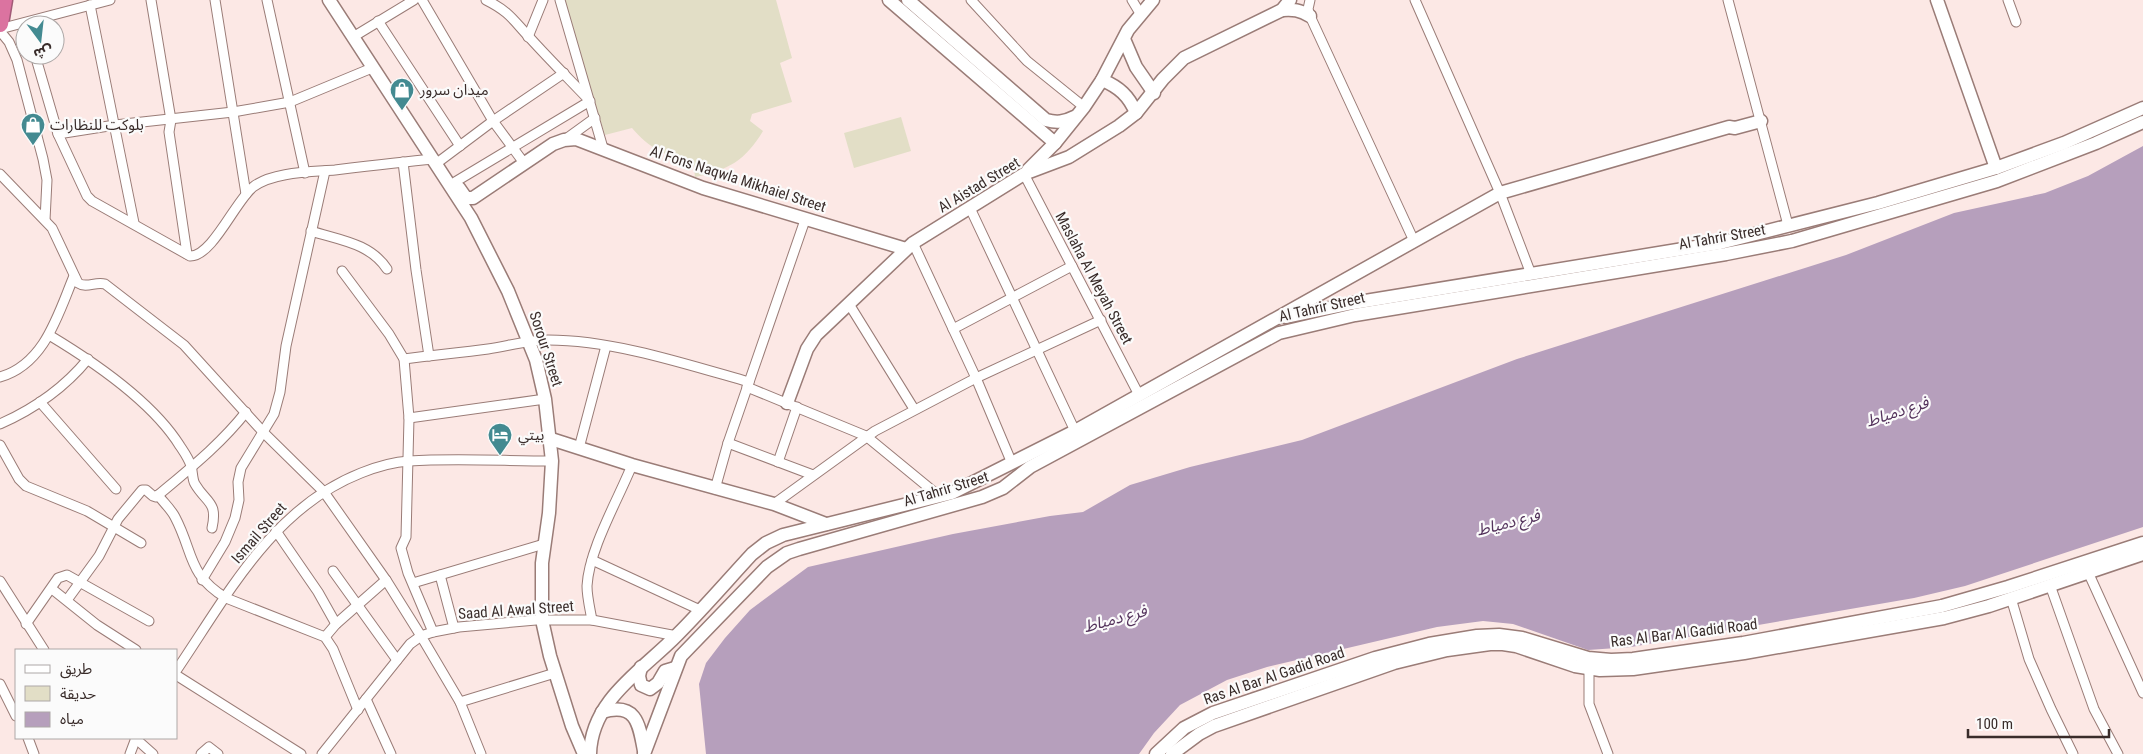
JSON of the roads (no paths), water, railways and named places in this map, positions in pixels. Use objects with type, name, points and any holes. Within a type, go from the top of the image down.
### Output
[{"type":"highway","points":[[0,24],[4,0]]},
{"type":"street","points":[[54,15],[110,0]]},
{"type":"street","points":[[151,0],[170,120],[169,132],[187,254]]},
{"type":"street","points":[[215,0],[246,194]]},
{"type":"street","points":[[268,0],[304,173]]},
{"type":"street","name":"Sorour Street","points":[[329,0],[372,68],[438,164],[458,189],[496,266],[536,360],[545,399],[552,461],[549,513],[540,582],[542,620],[555,673],[584,754]]},
{"type":"street","points":[[353,37],[414,0]]},
{"type":"street","points":[[422,0],[493,121],[524,163]]},
{"type":"street","points":[[486,0],[500,3],[528,37],[590,101]]},
{"type":"street","points":[[528,37],[543,0]]},
{"type":"street","points":[[560,0],[603,148]]},
{"type":"street","points":[[889,0],[1055,143]]},
{"type":"street","points":[[908,0],[1046,120],[1056,123],[1067,121],[1080,111]]},
{"type":"street","points":[[971,0],[1027,61],[1080,111]]},
{"type":"street","points":[[1132,0],[1141,15]]},
{"type":"street","points":[[1024,174],[1055,143],[1080,111],[1102,80],[1131,26],[1154,0]]},
{"type":"street","points":[[1310,0],[1308,9],[1310,16],[1414,241]]},
{"type":"street","points":[[1415,0],[1500,194],[1531,274]]},
{"type":"street","points":[[1728,0],[1788,225]]},
{"type":"street","points":[[1937,0],[1996,168]]},
{"type":"street","points":[[2008,0],[2016,22]]},
{"type":"street","points":[[90,5],[134,223]]},
{"type":"street","name":"Al Aistad Street","points":[[792,405],[807,349],[816,335],[909,246],[1024,174],[1069,157],[1136,114],[1163,79],[1184,58],[1286,5],[1310,16]]},
{"type":"street","points":[[378,21],[460,146]]},
{"type":"street","points":[[15,26],[0,30],[9,42],[17,60],[43,159],[46,180],[44,220]]},
{"type":"street","points":[[1124,39],[1136,66],[1154,93]]},
{"type":"street","points":[[38,65],[58,134],[87,196],[100,206],[134,223],[187,254],[194,256],[203,250],[217,235],[246,194],[261,182],[304,173],[403,162],[438,164],[493,121],[564,73]]},
{"type":"street","points":[[58,134],[115,125],[233,112],[290,102],[372,68]]},
{"type":"street","points":[[1102,80],[1124,92],[1132,102],[1136,114]]},
{"type":"street","points":[[590,101],[511,147],[458,189],[466,198],[473,198],[553,144],[566,139],[595,118]]},
{"type":"street","name":"Al Tahrir Street","points":[[1279,317],[1720,244],[1858,208],[1996,168],[2064,143],[2143,108]]},
{"type":"street","name":"Al Tahrir Street","points":[[590,754],[592,734],[602,712],[641,667],[677,636],[752,554],[766,543],[783,535],[939,496],[969,485],[1011,461],[1075,431],[1500,194],[1729,127],[1736,128],[1760,118]]},
{"type":"street","name":"Al Tahrir Street","points":[[644,754],[681,656],[767,567],[787,553],[976,499],[1007,485],[1030,468],[1279,333],[1355,315],[1726,254],[1792,241],[1997,182],[2096,143],[2143,122]]},
{"type":"street","name":"Al Fons Naqwla Mikhaiel Street","points":[[566,139],[582,140],[702,188],[805,220],[909,246]]},
{"type":"street","points":[[403,162],[429,356]]},
{"type":"street","points":[[202,580],[226,542],[235,518],[239,500],[238,482],[241,468],[274,414],[280,392],[286,346],[325,171]]},
{"type":"street","points":[[0,174],[44,220],[57,237],[78,283],[84,286],[104,284],[170,333],[184,345],[264,433],[324,492],[386,580],[421,636],[460,702],[481,754]]},
{"type":"street","name":"Maslaha Al Meyah Street","points":[[1024,174],[1139,395]]},
{"type":"street","points":[[970,208],[1075,431]]},
{"type":"street","points":[[1858,208],[1852,217],[1858,222]]},
{"type":"street","points":[[1831,215],[1836,218],[1837,223],[1831,230]]},
{"type":"street","points":[[714,489],[805,220]]},
{"type":"street","points":[[311,231],[368,250],[380,258],[386,269]]},
{"type":"street","points":[[909,246],[953,329],[1011,461]]},
{"type":"street","points":[[953,329],[1072,266]]},
{"type":"street","points":[[342,271],[389,334],[404,359],[409,418],[406,537],[401,548],[412,582],[433,632]]},
{"type":"street","points":[[0,376],[24,365],[39,351],[49,335],[74,276]]},
{"type":"street","points":[[849,304],[914,409]]},
{"type":"street","points":[[774,504],[866,436],[976,378],[1101,320]]},
{"type":"street","points":[[49,335],[88,359],[144,404],[170,431],[192,467],[195,485],[211,502],[214,519],[212,528]]},
{"type":"street","points":[[404,359],[528,342],[562,340],[606,346],[679,362],[748,384],[866,436],[939,496]]},
{"type":"street","points":[[578,448],[606,346]]},
{"type":"street","points":[[0,424],[40,402],[68,380],[88,359]]},
{"type":"street","points":[[409,418],[545,399]]},
{"type":"street","points":[[40,402],[116,489]]},
{"type":"street","points":[[778,462],[792,405]]},
{"type":"street","points":[[67,600],[99,556],[118,519],[142,490],[146,490],[154,497],[158,495],[230,433],[246,412]]},
{"type":"street","points":[[551,439],[714,489],[774,504],[826,524]]},
{"type":"street","points":[[728,443],[813,475]]},
{"type":"street","points":[[0,445],[19,480],[26,486],[77,506],[141,543]]},
{"type":"street","name":"Ismail Street","points":[[178,668],[247,566],[276,531],[298,510],[350,477],[377,467],[407,461],[552,461]]},
{"type":"street","points":[[592,620],[587,585],[592,560],[632,465]]},
{"type":"street","points":[[998,470],[999,481],[1002,485],[1007,485]]},
{"type":"street","points":[[969,485],[975,486],[979,490],[980,494],[976,499]]},
{"type":"street","points":[[158,495],[174,516],[193,566],[202,580],[211,589],[226,598],[325,637],[334,648],[358,710]]},
{"type":"street","points":[[276,531],[318,592],[336,624]]},
{"type":"street","name":"Ras Al Bar Al Gadid Road","points":[[1156,754],[1184,728],[1212,713],[1337,677],[1447,650],[1490,644],[1516,646],[1589,669],[1633,670],[1942,606],[2008,587],[2143,543]]},
{"type":"street","points":[[412,582],[544,544]]},
{"type":"street","name":"Ras Al Bar Al Gadid Road","points":[[1172,754],[1199,734],[1214,726],[1410,648],[1488,635],[1522,638],[1577,655],[1611,660],[1743,648],[1922,623],[1967,612],[2143,554]]},
{"type":"street","points":[[592,560],[700,610]]},
{"type":"street","points":[[333,571],[397,660]]},
{"type":"street","points":[[2088,572],[2143,694]]},
{"type":"street","points":[[26,624],[58,578],[67,575],[149,621]]},
{"type":"street","points":[[440,575],[454,628]]},
{"type":"street","points":[[325,637],[357,604],[386,580]]},
{"type":"street","points":[[0,581],[43,649]]},
{"type":"street","points":[[2050,585],[2094,709],[2118,754]]},
{"type":"street","points":[[52,589],[97,625],[134,649]]},
{"type":"street","points":[[2011,598],[2029,659],[2073,754]]},
{"type":"street","name":"Saad Al Awal Street","points":[[322,754],[410,644],[421,636],[433,632],[486,623],[592,620],[677,636]]},
{"type":"street","points":[[641,667],[639,680],[641,685],[650,688],[658,683],[665,671],[675,668]]},
{"type":"street","points":[[1589,669],[1589,704],[1608,754]]},
{"type":"street","points":[[460,702],[555,673]]},
{"type":"street","points":[[178,676],[301,754]]},
{"type":"street","points":[[0,684],[15,714]]},
{"type":"street","points":[[366,699],[391,754]]},
{"type":"street","points":[[602,712],[618,709],[630,713],[634,717],[640,728],[644,754]]},
{"type":"street","points":[[28,739],[34,754]]},
{"type":"street","points":[[130,754],[136,739]]},
{"type":"street","points":[[137,739],[153,754]]},
{"type":"street","points":[[201,754],[209,747],[218,754]]},
{"type":"water","name":"فرع دمياط","points":[[2143,146],[2143,527],[1965,586],[1914,598],[1631,647],[1588,650],[1513,624],[1483,621],[1437,627],[1267,667],[1227,680],[1180,705],[1154,733],[1139,754],[706,754],[699,684],[706,663],[750,610],[808,567],[953,534],[1050,516],[1083,512],[1130,485],[1190,467],[1302,440],[1517,359],[1846,255],[1954,213],[2045,193],[2088,176]]},
{"type":"place","name":"ميدان سرور","points":[[402,111]]},
{"type":"place","name":"بلوكت للنظارات","points":[[33,146]]},
{"type":"place","name":"بيتي","points":[[500,456]]}]
